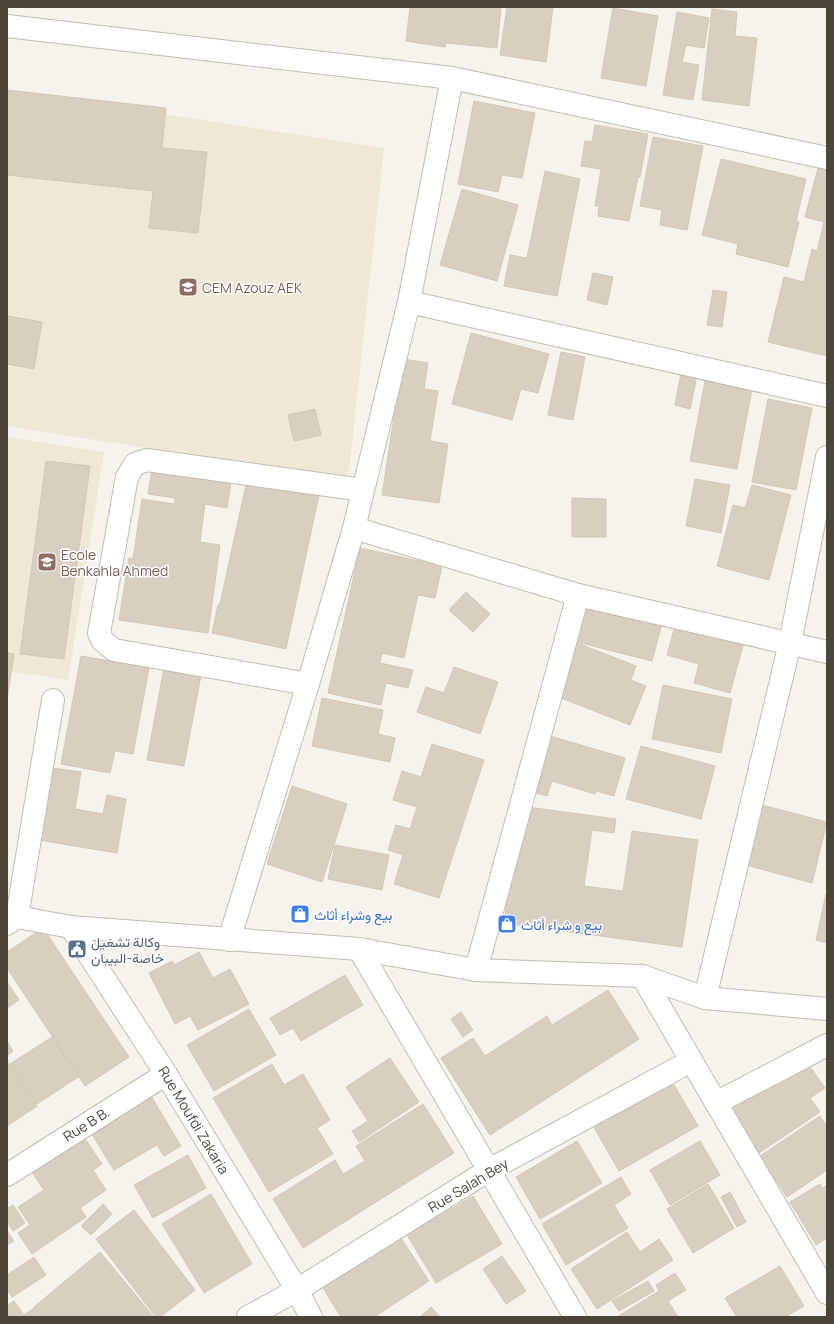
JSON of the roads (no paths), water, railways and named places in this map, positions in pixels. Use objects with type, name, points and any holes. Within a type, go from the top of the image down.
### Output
[{"type":"street","points":[[7,26],[452,78],[827,158]]},
{"type":"street","points":[[229,940],[308,684],[354,528],[409,302],[452,78]]},
{"type":"street","points":[[409,302],[827,396]]},
{"type":"street","points":[[705,998],[790,643],[827,457]]},
{"type":"street","points":[[308,684],[114,650],[103,641],[99,633],[127,477],[135,464],[147,460],[363,490]]},
{"type":"street","points":[[354,528],[578,596],[827,652]]},
{"type":"street","points":[[476,970],[578,596]]},
{"type":"street","points":[[53,700],[10,919],[71,927],[359,949],[476,970],[642,976],[705,998],[827,1009]]},
{"type":"street","name":"Rue Moufdi Zakaria","points":[[71,927],[166,1074],[297,1290],[311,1317]]},
{"type":"street","points":[[359,949],[575,1317]]},
{"type":"street","points":[[642,976],[827,1293]]},
{"type":"street","points":[[716,1103],[827,1045]]},
{"type":"street","name":"Rue Salah Bey","points":[[248,1317],[297,1290],[489,1170],[691,1061]]},
{"type":"street","name":"Rue B B.","points":[[7,1175],[166,1074]]},
{"type":"place","name":"CEM Azouz AEK","points":[[188,287]]},
{"type":"place","name":"Ecole Benkahla Ahmed","points":[[47,562]]},
{"type":"place","name":"بيع وشراء أثاث","points":[[300,914]]},
{"type":"place","name":"بيع و شراء أثاث","points":[[507,924]]},
{"type":"place","name":"وكالة تشغيل خاصة-البيبان","points":[[77,949]]}]
